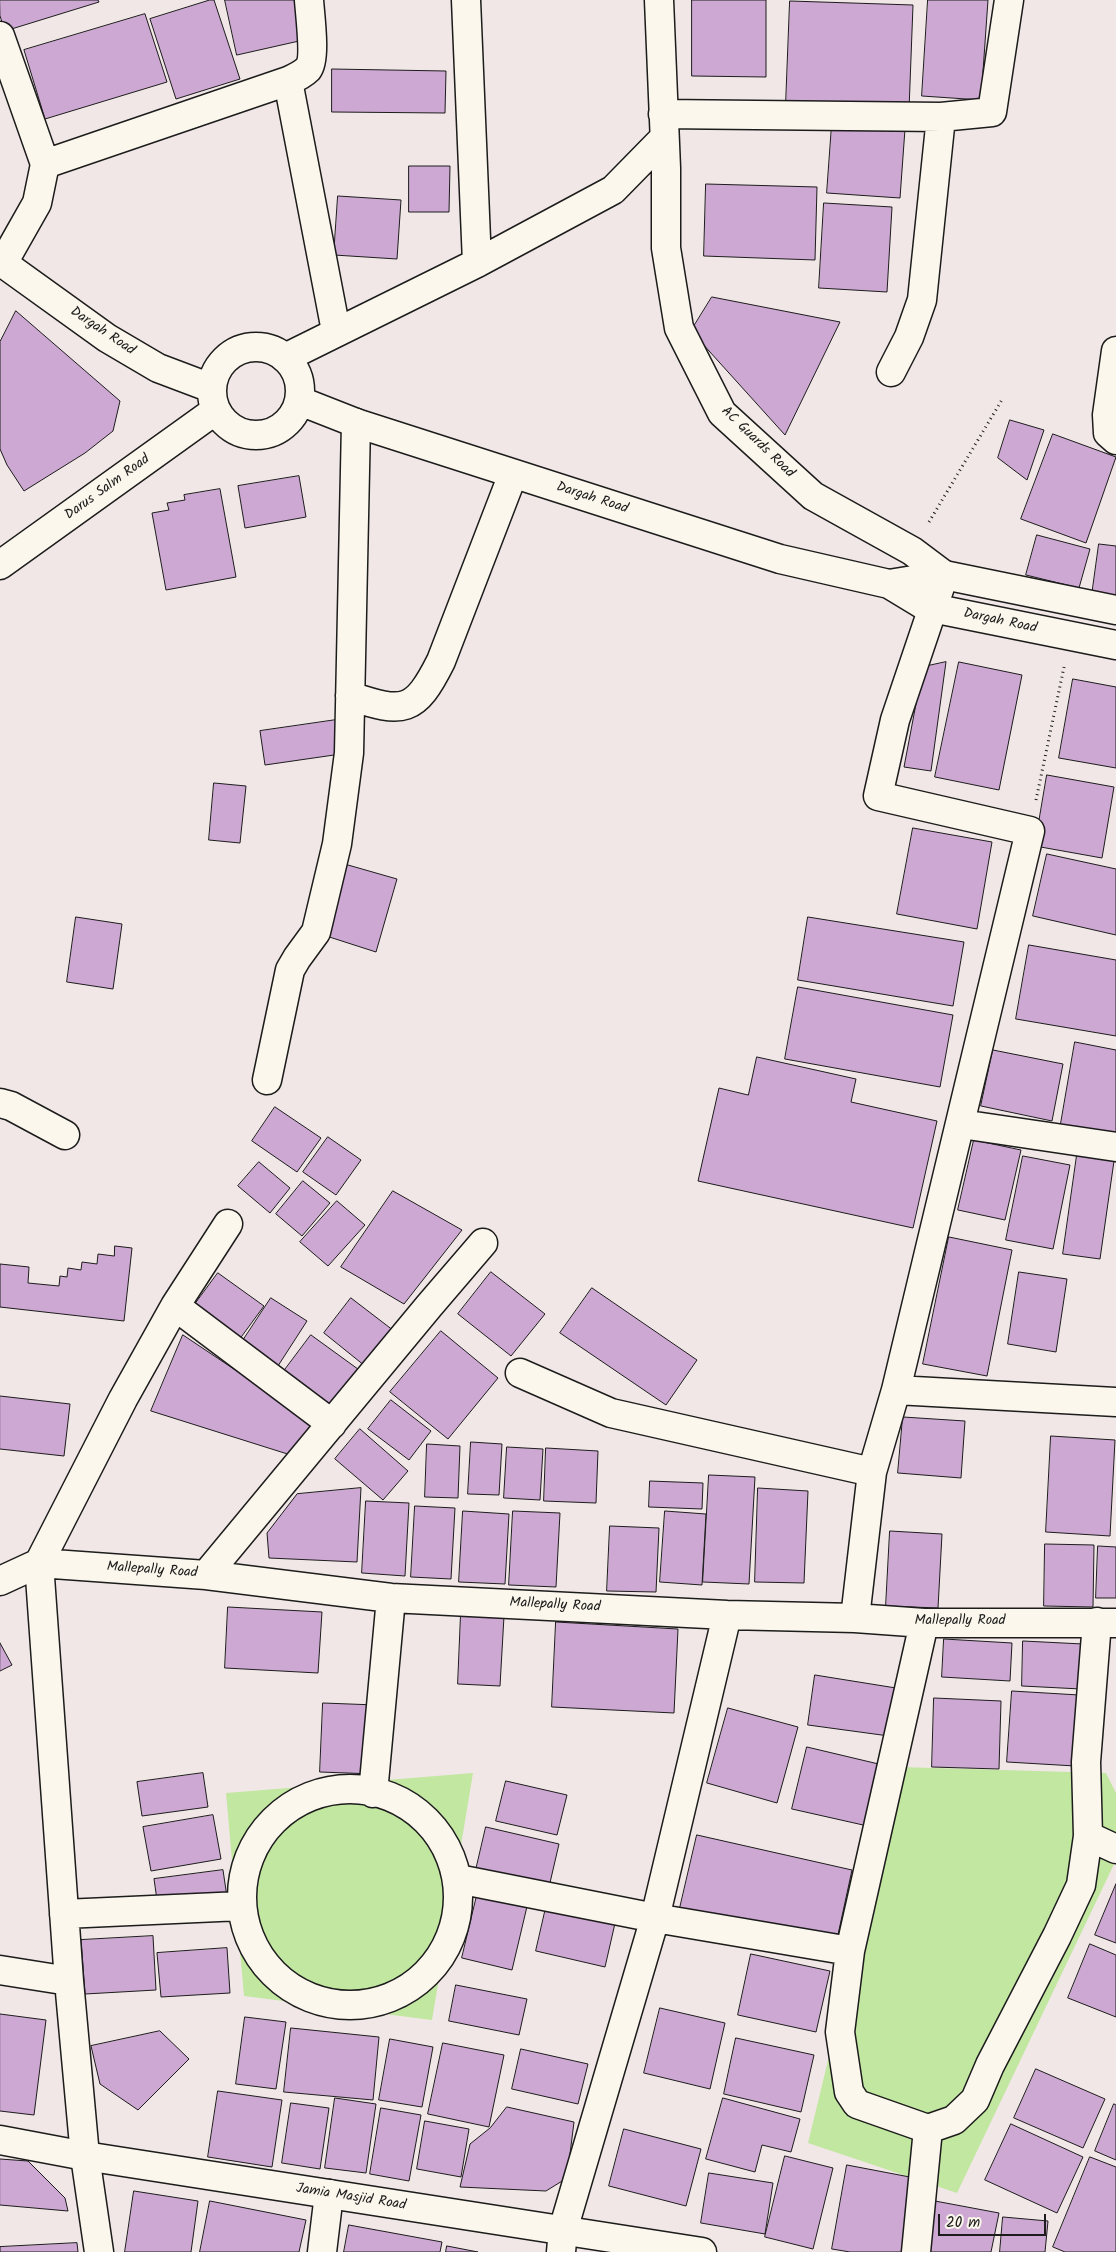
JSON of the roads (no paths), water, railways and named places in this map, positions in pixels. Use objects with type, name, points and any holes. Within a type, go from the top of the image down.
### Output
[{"type":"street","points":[[45,164],[301,75],[309,68],[312,58],[309,0]]},
{"type":"street","points":[[466,0],[477,263]]},
{"type":"street","name":"AC Guards Road","points":[[659,0],[666,248],[678,328],[722,413],[813,496],[912,551],[944,575]]},
{"type":"street","points":[[285,358],[336,331],[477,263],[614,190],[664,126],[941,117],[992,112],[1009,0]]},
{"type":"street","points":[[0,36],[45,164],[38,203],[2,262]]},
{"type":"street","points":[[288,81],[336,331]]},
{"type":"street","points":[[891,372],[909,337],[922,300],[941,117]]},
{"type":"street","name":"Dargah Road","points":[[2,262],[107,338],[214,399]]},
{"type":"street","points":[[260,347],[274,351],[285,358],[293,367],[301,389],[300,401],[294,414],[286,424],[274,432],[261,435],[247,435],[234,430],[224,422],[214,399],[215,374],[222,363],[233,354],[246,349],[260,347]]},
{"type":"street","points":[[1116,351],[1107,415],[1108,433],[1116,440]]},
{"type":"street","name":"Darus Salm Road","points":[[0,565],[214,399]]},
{"type":"street","name":"Dargah Road","points":[[300,401],[356,423],[780,559],[889,584],[933,608],[1116,646]]},
{"type":"street","points":[[267,1080],[290,970],[316,932],[337,844],[349,752],[356,423]]},
{"type":"street","points":[[350,696],[383,707],[397,707],[416,701],[428,687],[441,661],[513,474]]},
{"type":"street","points":[[855,1618],[872,1472],[896,1390],[1030,831],[878,796],[896,720],[944,575]]},
{"type":"street","name":"Dargah Road","points":[[889,584],[944,575],[1116,610]]},
{"type":"street","points":[[0,1103],[11,1106],[66,1135]]},
{"type":"street","points":[[961,1124],[1116,1147]]},
{"type":"street","points":[[98,2252],[85,2156],[69,1980],[39,1563],[123,1399],[175,1306],[228,1224]]},
{"type":"street","points":[[206,1575],[429,1306],[483,1244]]},
{"type":"street","points":[[175,1306],[332,1424]]},
{"type":"street","points":[[520,1373],[611,1413],[872,1472]]},
{"type":"street","points":[[896,1390],[1116,1402]]},
{"type":"street","name":"Mallepally Road","points":[[0,1581],[39,1563],[206,1575],[391,1598],[727,1615],[855,1618],[924,1623],[1106,1623]]},
{"type":"street","points":[[373,1793],[391,1598]]},
{"type":"street","points":[[562,2241],[655,1918],[727,1615]]},
{"type":"street","points":[[924,1623],[850,1951],[840,2032],[849,2092],[857,2104],[928,2129],[954,2120],[975,2100],[990,2065],[1057,1936],[1080,1885],[1088,1836],[1086,1762],[1106,1623]]},
{"type":"street","points":[[346,1788],[389,1796],[414,1809],[435,1828],[450,1852],[458,1879],[458,1914],[446,1948],[425,1976],[395,1996],[354,2006],[313,1999],[278,1978],[252,1945],[241,1906],[246,1863],[268,1825],[304,1799],[346,1788]]},
{"type":"street","points":[[1088,1836],[1116,1848]]},
{"type":"street","points":[[458,1879],[655,1918],[850,1951]]},
{"type":"street","points":[[64,1914],[241,1906]]},
{"type":"street","points":[[0,1970],[69,1980]]},
{"type":"street","points":[[916,2252],[928,2129]]},
{"type":"street","name":"Jamia Masjid Road","points":[[0,2140],[85,2156],[329,2194],[562,2241],[702,2252]]},
{"type":"street","points":[[322,2252],[329,2194]]}]
